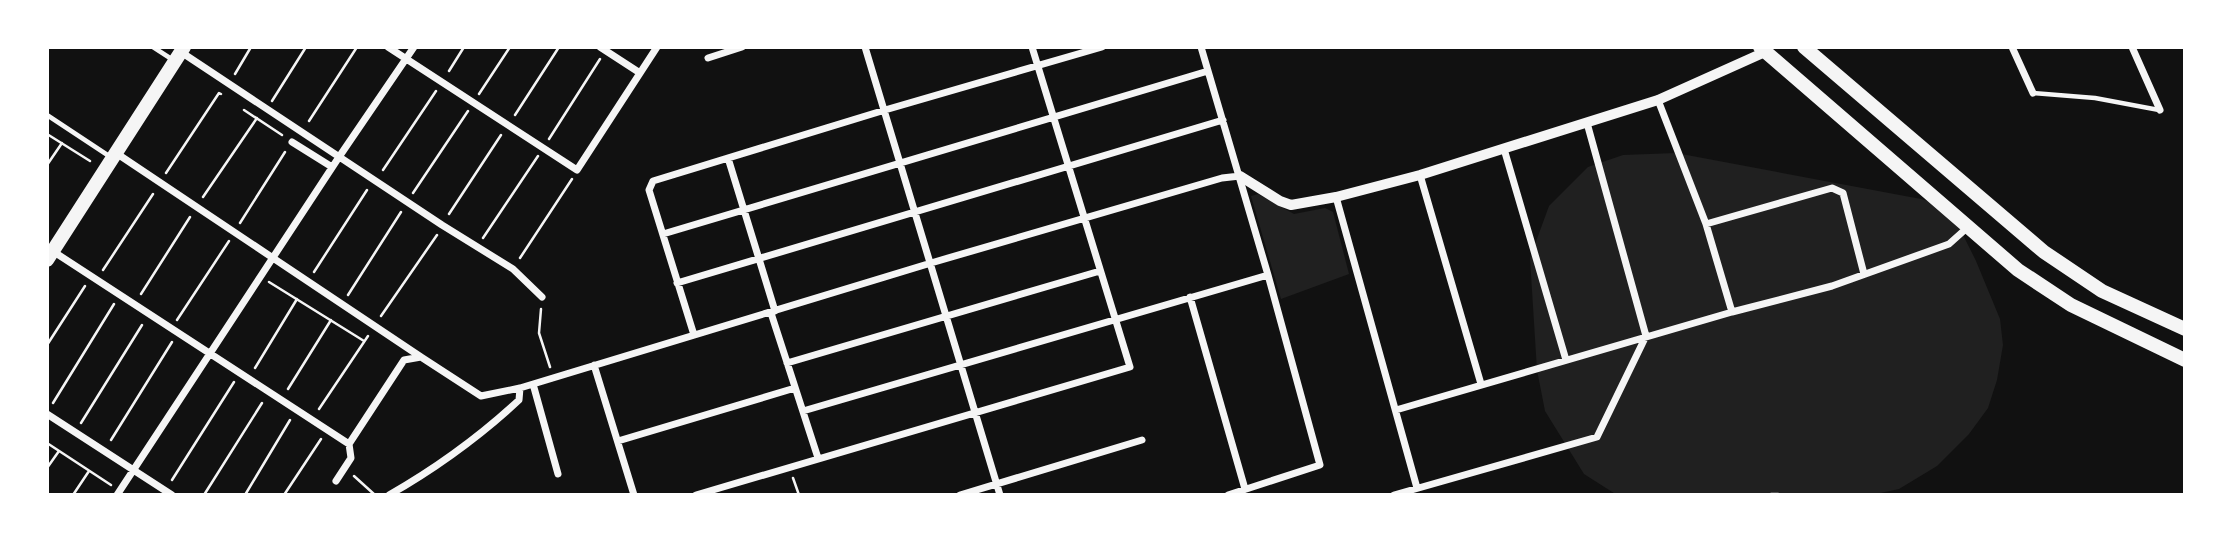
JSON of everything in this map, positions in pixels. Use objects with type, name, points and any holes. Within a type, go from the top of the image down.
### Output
[{"type":"main road","points":[[1804,47],[2044,252],[2102,291],[2185,329]]},
{"type":"main road","points":[[1767,49],[2018,271],[2071,305],[2185,360]]},
{"type":"main road","points":[[49,253],[180,54]]},
{"type":"street","points":[[388,47],[577,170],[657,47]]},
{"type":"street","points":[[118,493],[339,156],[414,47]]},
{"type":"street","points":[[708,58],[742,47]]},
{"type":"street","points":[[865,47],[1000,495]]},
{"type":"street","points":[[696,495],[1130,366],[1032,47]]},
{"type":"street","points":[[694,335],[649,190],[653,180],[1102,47]]},
{"type":"street","points":[[1201,47],[1240,176],[1320,465],[1228,495]]},
{"type":"street","points":[[2012,47],[2033,93]]},
{"type":"street","points":[[2132,47],[2160,110]]},
{"type":"street","points":[[603,49],[640,73]]},
{"type":"street","points":[[114,155],[197,206],[481,396],[520,388],[930,263],[1222,178],[1240,176],[1291,205],[1336,197],[1420,175],[1658,100],[1767,49]]},
{"type":"street","points":[[180,54],[513,269],[542,298]]},
{"type":"street","points":[[663,234],[1208,71]]},
{"type":"street","points":[[1658,100],[1706,224],[1732,312]]},
{"type":"street","points":[[677,283],[1223,120]]},
{"type":"street","points":[[1394,495],[1597,437],[1646,336],[1587,123]]},
{"type":"street","points":[[292,142],[332,167]]},
{"type":"street","points":[[1504,149],[1566,359]]},
{"type":"street","points":[[727,158],[745,210],[787,363],[818,458]]},
{"type":"street","points":[[1420,175],[1481,384]]},
{"type":"street","points":[[1706,224],[1832,188],[1843,193],[1864,274]]},
{"type":"street","points":[[1336,197],[1417,488]]},
{"type":"street","points":[[1396,410],[1646,336],[1832,286],[1949,244],[1969,226]]},
{"type":"street","points":[[49,253],[94,278],[349,444]]},
{"type":"street","points":[[787,363],[1100,271]]},
{"type":"street","points":[[803,411],[1268,275]]},
{"type":"street","points":[[1190,298],[1245,489]]},
{"type":"street","points":[[335,481],[351,458],[349,444],[404,360],[421,357]]},
{"type":"street","points":[[594,365],[634,495]]},
{"type":"street","points":[[533,384],[558,474]]},
{"type":"street","points":[[389,495],[438,466],[481,435],[519,400],[520,388]]},
{"type":"street","points":[[618,441],[795,388]]},
{"type":"street","points":[[47,413],[169,493]]},
{"type":"street","points":[[960,495],[1143,440]]},
{"type":"lane","points":[[153,47],[180,54]]},
{"type":"lane","points":[[2033,93],[2095,98],[2160,110]]},
{"type":"lane","points":[[47,115],[114,155]]},
{"type":"lane","points":[[1771,495],[1778,495]]},
{"type":"path","points":[[229,84],[251,47]]},
{"type":"path","points":[[267,109],[306,47]]},
{"type":"path","points":[[301,132],[356,47]]},
{"type":"path","points":[[375,181],[464,47]]},
{"type":"path","points":[[408,201],[510,47]]},
{"type":"path","points":[[478,247],[544,148],[603,49]]},
{"type":"path","points":[[47,345],[219,93],[228,99]]},
{"type":"path","points":[[104,451],[174,331],[292,142],[238,106]]},
{"type":"path","points":[[134,305],[257,118]]},
{"type":"path","points":[[47,134],[90,161]]},
{"type":"path","points":[[47,165],[62,143]]},
{"type":"path","points":[[513,269],[577,170]]},
{"type":"path","points":[[309,281],[367,190]]},
{"type":"path","points":[[343,304],[401,212]]},
{"type":"path","points":[[260,276],[364,341]]},
{"type":"path","points":[[47,413],[119,295]]},
{"type":"path","points":[[542,298],[539,333],[553,377]]},
{"type":"path","points":[[248,379],[297,299]]},
{"type":"path","points":[[75,432],[149,314]]},
{"type":"path","points":[[281,400],[331,320]]},
{"type":"path","points":[[169,493],[240,373]]},
{"type":"path","points":[[204,495],[268,392]]},
{"type":"path","points":[[245,495],[296,410]]},
{"type":"path","points":[[285,495],[327,430]]},
{"type":"path","points":[[47,443],[118,493]]},
{"type":"path","points":[[47,468],[59,451]]},
{"type":"path","points":[[790,467],[799,495]]},
{"type":"path","points":[[344,468],[375,495]]},
{"type":"path","points":[[73,495],[89,471]]},
{"type":"shaded area","points":[[1676,153],[1921,199],[1944,206],[1955,219],[2000,319],[2003,345],[1997,380],[1988,408],[1969,434],[1937,466],[1899,489],[1871,495],[1617,495],[1584,474],[1545,411],[1537,370],[1530,258],[1549,206],[1588,167],[1623,155]]},
{"type":"shaded area","points":[[1258,194],[1294,214],[1325,208],[1333,212],[1349,274],[1281,299],[1251,196]]}]
